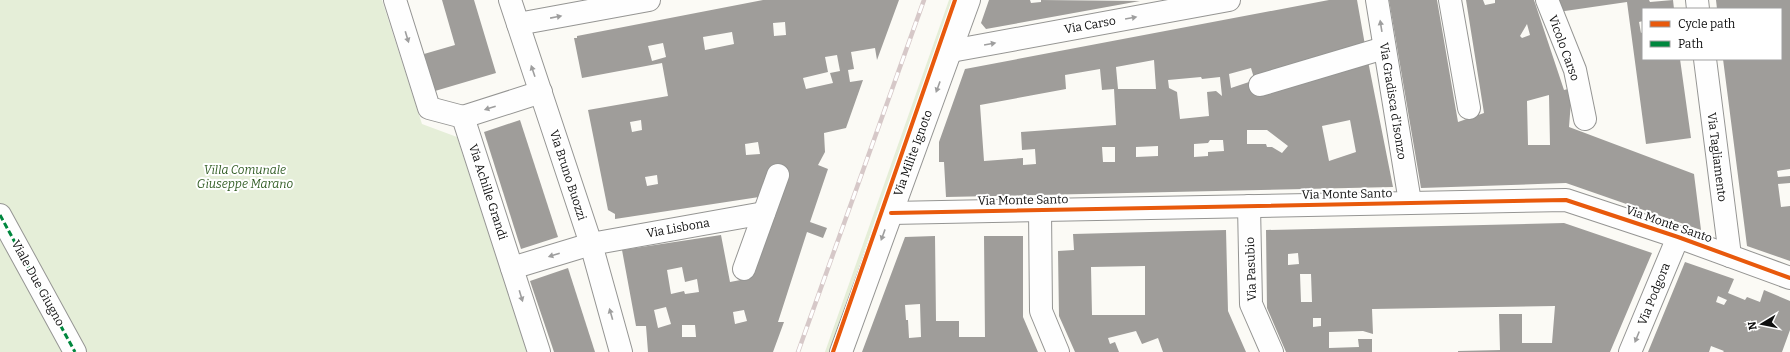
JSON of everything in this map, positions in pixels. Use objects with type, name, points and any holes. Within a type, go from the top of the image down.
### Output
[{"type":"street","points":[[395,0],[429,108],[463,117],[541,92]]},
{"type":"street","name":"Via Bruno Buozzi","points":[[510,0],[591,244],[621,352]]},
{"type":"street","points":[[518,24],[649,0]]},
{"type":"street","name":"Via Milite Ignoto","points":[[841,352],[969,0]]},
{"type":"street","name":"Via Carso","points":[[951,51],[1229,0]]},
{"type":"street","name":"Via Gradisca d'Isonzo","points":[[1377,0],[1410,202]]},
{"type":"street","points":[[1450,0],[1469,108]]},
{"type":"street","name":"Vicolo Carso","points":[[1547,0],[1575,70],[1585,120]]},
{"type":"street","points":[[1260,86],[1384,48]]},
{"type":"street","name":"Via Tagliamento","points":[[1705,60],[1730,256]]},
{"type":"street","name":"Via Achille Grandi","points":[[463,117],[539,352]]},
{"type":"street","points":[[744,269],[778,176]]},
{"type":"street","name":"Via Monte Santo","points":[[891,213],[1566,200],[1678,237],[1790,278]]},
{"type":"street","name":"Via Pasubio","points":[[1249,206],[1251,304],[1272,352]]},
{"type":"street","points":[[1040,210],[1041,311],[1058,352]]},
{"type":"street","name":"Via Lisbona","points":[[591,244],[764,213]]},
{"type":"street","name":"Viale Due Giugno","points":[[0,215],[75,352]]},
{"type":"street","name":"Via Podgora","points":[[1630,352],[1678,237]]},
{"type":"street","points":[[512,268],[591,244]]},
{"type":"green space","name":"Villa Comunale Giuseppe Marano","points":[[0,0],[382,0],[422,124],[457,137],[527,352],[0,352]]},
{"type":"green space","points":[[949,0],[952,0],[829,352],[825,352]]},
{"type":"building","points":[[442,0],[474,0],[496,73],[435,91],[424,54],[455,45]]},
{"type":"building","points":[[763,0],[899,0],[877,60],[875,48],[851,52],[854,69],[848,70],[850,82],[863,80],[846,128],[824,133],[825,152],[818,165],[828,169],[810,222],[827,228],[823,238],[807,232],[778,322],[784,322],[773,352],[648,352],[646,326],[636,326],[622,250],[721,235],[730,282],[751,278],[783,173],[765,196],[615,219],[615,214],[608,210],[588,110],[668,96],[662,63],[582,78],[574,38],[577,38],[577,36]],"holes":[[[785,22],[786,35],[774,36],[773,23]],[[732,32],[734,44],[705,50],[703,37]],[[663,43],[666,57],[652,61],[648,46]],[[837,55],[840,71],[830,73],[833,83],[806,89],[803,78],[828,72],[825,57]],[[641,120],[642,130],[632,132],[630,122]],[[758,142],[760,154],[746,155],[745,144]],[[657,175],[658,184],[647,186],[645,177]],[[682,267],[685,282],[697,279],[699,292],[685,294],[684,291],[671,294],[667,270]],[[666,307],[671,324],[658,328],[654,310]],[[744,310],[747,321],[735,324],[733,312]],[[682,325],[695,325],[696,337],[682,337]]]},
{"type":"building","points":[[989,0],[1030,0],[1031,3],[1041,2],[1041,0],[1140,1],[986,29],[981,23]]},
{"type":"building","points":[[1329,0],[1357,0],[1365,45],[1254,78],[1251,68],[1229,74],[1231,88],[1249,82],[1254,95],[1368,61],[1393,187],[946,197],[944,162],[939,162],[939,142],[965,69]],"holes":[[[1154,60],[1156,89],[1118,89],[1116,67]],[[1100,69],[1102,90],[1114,89],[1116,125],[1021,132],[1022,150],[1035,149],[1036,164],[1023,165],[1023,158],[984,161],[980,105],[1066,89],[1065,75]],[[1220,77],[1222,96],[1216,91],[1207,92],[1209,116],[1180,119],[1177,92],[1169,88],[1168,80]],[[1350,120],[1356,152],[1329,161],[1322,126]],[[1247,130],[1267,130],[1288,146],[1282,153],[1272,147],[1267,147],[1266,144],[1247,144]],[[1210,140],[1223,140],[1224,151],[1208,152],[1208,156],[1194,157],[1194,144],[1208,143]],[[1158,146],[1158,156],[1136,157],[1136,147]],[[1102,147],[1115,147],[1115,162],[1103,162]]]},
{"type":"building","points":[[1389,0],[1437,0],[1458,122],[1484,113],[1466,0],[1483,0],[1485,5],[1495,3],[1495,0],[1534,0],[1564,90],[1572,88],[1569,127],[1694,174],[1701,230],[1566,183],[1421,188]],"holes":[[[1527,24],[1530,35],[1522,38],[1520,36]],[[1549,95],[1550,145],[1528,145],[1527,101]]]},
{"type":"building","points":[[1554,0],[1649,0],[1650,2],[1673,0],[1674,8],[1642,8],[1642,21],[1639,22],[1642,32],[1642,60],[1680,60],[1691,138],[1646,144],[1627,2],[1558,12]]},
{"type":"building","points":[[1716,0],[1790,0],[1790,169],[1777,171],[1778,177],[1790,176],[1790,183],[1778,184],[1781,207],[1790,206],[1790,261],[1747,246],[1723,60],[1782,60],[1782,8],[1717,8]]},
{"type":"building","points":[[520,120],[558,237],[521,249],[484,132]]},
{"type":"building","points":[[1564,223],[1652,253],[1610,352],[1458,352],[1500,350],[1499,314],[1522,314],[1522,343],[1552,343],[1555,306],[1372,309],[1373,334],[1363,331],[1329,332],[1329,348],[1359,347],[1358,339],[1372,339],[1372,352],[1286,352],[1267,308],[1266,230]],"holes":[[[1298,253],[1299,264],[1288,265],[1288,254]],[[1300,274],[1311,274],[1312,302],[1301,302]],[[1313,318],[1321,318],[1321,326],[1313,327]]]},
{"type":"building","points":[[1226,230],[1228,311],[1246,352],[1163,352],[1158,338],[1142,344],[1136,331],[1108,338],[1110,344],[1115,342],[1119,352],[1075,352],[1059,316],[1058,251],[1074,250],[1073,234]],"holes":[[[1145,266],[1145,315],[1092,315],[1091,267]]]},
{"type":"building","points":[[935,236],[936,321],[959,321],[959,337],[985,337],[984,236],[1023,236],[1023,317],[1038,352],[862,352],[905,237]],"holes":[[[920,304],[921,337],[909,338],[905,305]]]},
{"type":"building","points":[[1685,262],[1734,279],[1728,293],[1745,300],[1747,297],[1760,302],[1764,290],[1790,301],[1790,330],[1782,352],[1723,352],[1724,351],[1711,346],[1709,352],[1648,352]],"holes":[[[1718,296],[1727,300],[1724,305],[1716,302]]]},
{"type":"building","points":[[568,268],[595,352],[554,352],[530,281]]},
{"type":"railway","points":[[798,352],[924,0]]},
{"type":"marked path","points":[[0,215],[75,352]]},
{"type":"cycle path","points":[[833,352],[955,0]]},
{"type":"cycle path","points":[[891,213],[1566,200],[1678,237],[1790,278]]}]
